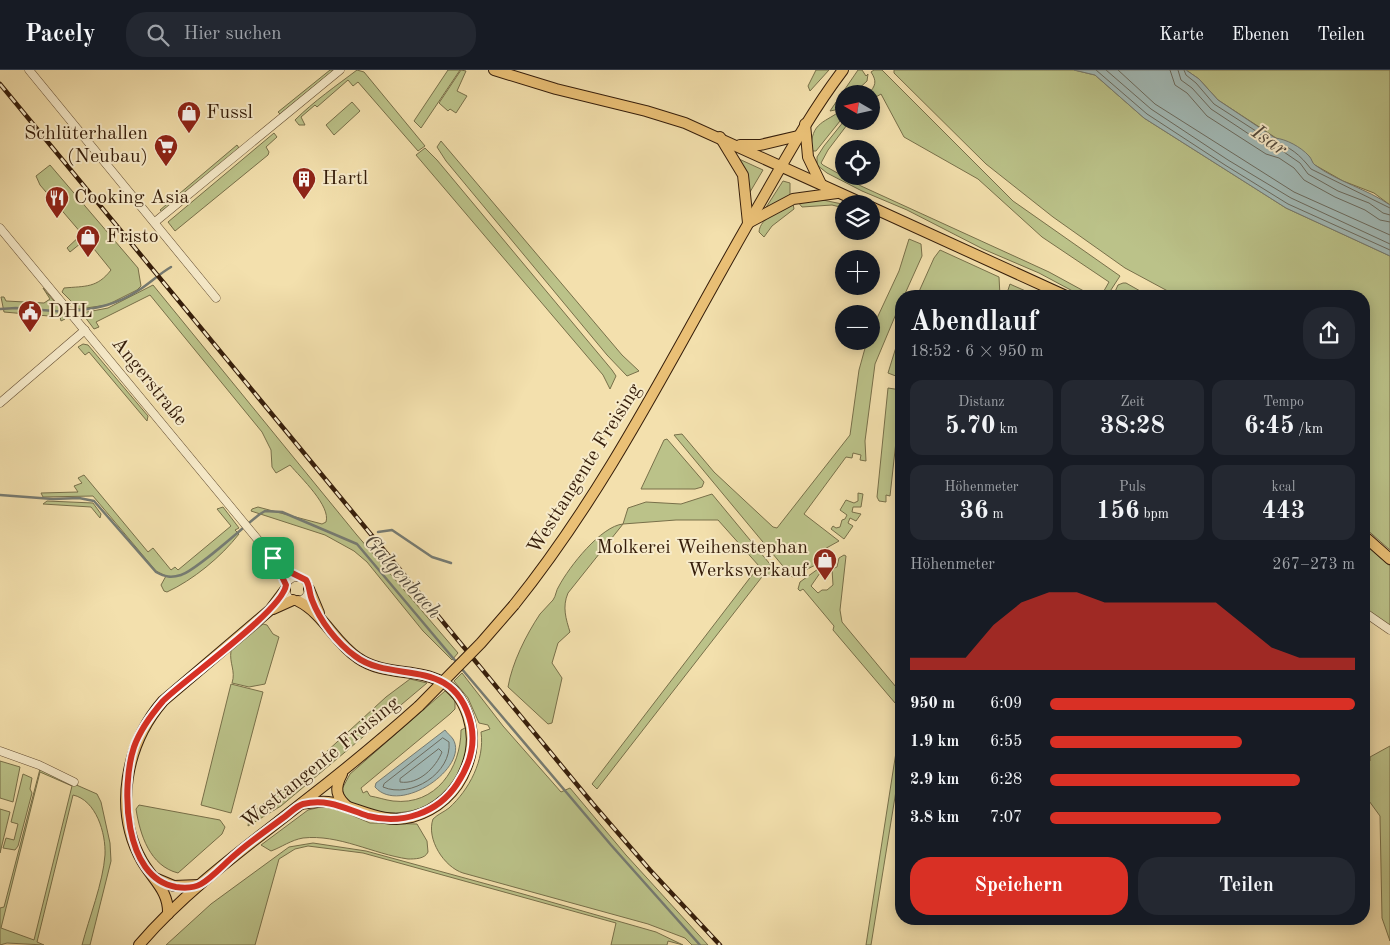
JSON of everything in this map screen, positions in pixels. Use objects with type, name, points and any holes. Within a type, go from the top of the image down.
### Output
[{"type":"main road","points":[[494,70],[556,89],[646,111],[685,123],[736,144],[844,195]]},
{"type":"main road","name":"Westtangente Freising","points":[[139,945],[168,914],[200,885],[264,832],[343,771],[419,706],[476,649],[514,605],[563,541],[639,417],[805,124],[843,70]]},
{"type":"main road","points":[[805,124],[808,157],[821,184]]},
{"type":"main road","points":[[736,144],[760,145],[798,136]]},
{"type":"main road","points":[[720,137],[743,175],[748,224],[793,199],[840,193]]},
{"type":"main road","points":[[880,211],[1053,290]]},
{"type":"main road","points":[[1370,541],[1390,559]]},
{"type":"main road","points":[[168,914],[165,894],[136,848],[129,821],[127,786],[135,746],[151,715],[163,701],[270,610],[285,587]]},
{"type":"main road","points":[[301,804],[328,802],[370,816],[393,819],[411,817],[436,806],[450,795],[465,772],[471,755],[472,735],[465,709],[449,688],[427,675],[384,668],[364,662],[347,649],[321,618],[309,589]]},
{"type":"main road","points":[[270,610],[295,600],[321,618]]},
{"type":"main road","points":[[343,771],[338,780],[337,793],[340,800],[349,808]]},
{"type":"main road","points":[[155,878],[174,886],[200,885]]},
{"type":"street","points":[[29,70],[216,298]]},
{"type":"street","points":[[155,222],[340,70]]},
{"type":"street","points":[[322,85],[333,82],[346,70]]},
{"type":"street","name":"Angerstraße","points":[[0,228],[273,558],[297,576]]},
{"type":"street","points":[[0,403],[85,330]]},
{"type":"street","name":"Angerstraße","points":[[273,558],[285,587]]},
{"type":"street","points":[[297,576],[306,580],[309,589],[305,598],[295,600],[287,596],[285,587],[290,579],[297,576]]},
{"type":"street","points":[[1370,616],[1390,630]]},
{"type":"street","points":[[0,750],[39,765],[74,782]]},
{"type":"green space","points":[[330,70],[334,70],[280,114],[278,112]]},
{"type":"green space","points":[[357,70],[364,72],[425,146],[418,151],[358,82],[353,86],[348,80],[317,107],[315,105],[301,117],[305,125],[299,125],[295,120],[302,113]]},
{"type":"green space","points":[[448,70],[460,70],[421,128],[414,121]]},
{"type":"green space","points":[[461,70],[466,71],[457,91],[467,96],[456,113],[450,109],[448,111],[439,103]]},
{"type":"green space","points":[[816,70],[829,70],[810,91],[808,86]]},
{"type":"green space","points":[[858,70],[862,70],[866,76],[868,74],[867,81],[863,85],[848,85]]},
{"type":"green space","points":[[882,70],[1013,201],[1120,276],[1111,290],[1104,290],[1109,282],[1042,237],[978,179],[904,137],[880,95],[880,85],[874,85],[871,72]]},
{"type":"green space","points":[[894,70],[1074,70],[1095,75],[1144,118],[1286,208],[1390,256],[1390,550],[1370,532],[1370,290],[1166,290],[1125,268],[1053,217],[986,164],[894,73]]},
{"type":"green space","points":[[1186,70],[1390,70],[1390,205],[1374,193],[1343,181],[1313,164],[1309,156],[1276,138],[1218,100],[1199,79]]},
{"type":"green space","points":[[352,102],[360,111],[334,135],[326,125]]},
{"type":"green space","points":[[835,104],[835,110],[830,111]]},
{"type":"green space","points":[[835,114],[835,127],[816,151],[811,151],[813,133],[820,124]]},
{"type":"green space","points":[[837,130],[843,130],[821,163],[835,172],[835,177],[817,165],[817,157]]},
{"type":"green space","points":[[274,133],[277,137],[266,147],[269,152],[268,155],[175,231],[168,222]]},
{"type":"green space","points":[[441,141],[622,355],[639,371],[627,376],[607,355],[446,161],[437,147]]},
{"type":"green space","points":[[237,145],[239,148],[162,212],[160,210]]},
{"type":"green space","points":[[425,148],[612,370],[616,376],[610,389],[603,375],[416,155]]},
{"type":"green space","points":[[739,159],[763,170],[750,192],[747,176]]},
{"type":"green space","points":[[50,165],[138,268],[141,286],[137,290],[107,305],[79,309],[62,292],[64,288],[96,283],[111,270],[86,239],[70,252],[67,248],[82,234],[40,185],[36,176]]},
{"type":"green space","points":[[783,181],[790,183],[790,196],[765,209]]},
{"type":"green space","points":[[850,185],[859,185],[1049,272],[1082,290],[1071,290],[1039,273],[983,249],[907,210],[880,199],[880,195],[871,195]]},
{"type":"green space","points":[[818,199],[835,203],[835,206],[802,207],[797,201]]},
{"type":"green space","points":[[793,204],[794,209],[772,226],[764,237],[759,232],[760,227],[767,218]]},
{"type":"green space","points":[[909,239],[921,244],[922,256],[907,290],[895,290],[895,316],[875,364],[865,441],[866,461],[860,460],[861,455],[853,453],[852,458],[846,457],[804,514],[839,541],[821,551],[825,560],[792,577],[674,435],[682,434],[714,472],[773,527],[777,528],[850,435],[859,370],[865,350],[880,350],[880,312],[899,271]]},
{"type":"green space","points":[[940,250],[999,277],[1000,290],[920,290],[934,258]]},
{"type":"green space","points":[[1126,283],[1138,290],[1116,290],[1118,285]]},
{"type":"green space","points":[[1010,284],[1023,290],[1008,290]]},
{"type":"green space","points":[[153,285],[356,534],[458,653],[452,660],[423,631],[367,562],[354,551],[325,535],[251,511],[258,507],[322,524],[326,522],[326,515],[320,500],[290,465],[276,473],[272,467],[271,450],[262,432],[150,295],[96,322],[99,327],[94,329],[82,313],[108,308]]},
{"type":"green space","points":[[43,288],[65,314],[65,319],[61,321],[60,317],[4,312],[1,297],[4,297],[6,301],[44,303],[50,299]]},
{"type":"green space","points":[[83,344],[88,345],[148,416],[147,421],[89,352],[85,355],[78,347]]},
{"type":"green space","points":[[895,350],[895,376],[888,373]]},
{"type":"green space","points":[[888,388],[895,389],[895,451],[890,496],[886,495],[886,502],[879,501],[877,497]]},
{"type":"green space","points":[[667,439],[704,482],[702,487],[695,489],[641,489],[664,440]]},
{"type":"green space","points":[[84,475],[148,552],[153,548],[171,570],[175,567],[178,570],[231,526],[217,509],[223,507],[239,528],[235,530],[239,534],[206,567],[177,587],[167,592],[164,591],[161,585],[166,576],[156,571],[93,496],[43,497],[41,493],[78,492],[74,486],[82,483],[78,478]]},
{"type":"green space","points":[[858,493],[863,494],[861,507],[853,507],[852,512],[861,514],[856,521],[850,518],[848,523],[853,526],[844,539],[831,529],[833,526],[836,528],[840,527],[842,520],[847,515],[840,510],[846,500],[854,503],[858,501]]},
{"type":"green space","points":[[712,494],[774,569],[773,576],[765,573],[597,789],[592,784],[759,566],[718,520],[676,520],[623,524],[628,508],[646,502],[681,504]]},
{"type":"green space","points":[[47,501],[93,503],[101,514],[100,518],[91,507],[43,504]]},
{"type":"green space","points":[[623,524],[566,598],[566,618],[570,632],[558,643],[552,663],[562,678],[552,723],[548,724],[508,687],[516,659],[535,622],[553,600],[564,578],[578,559],[605,532],[614,526]]},
{"type":"green space","points":[[1370,548],[1390,566],[1390,627],[1370,614]]},
{"type":"green space","points":[[844,555],[846,556],[840,610],[842,622],[895,686],[895,703],[833,630],[834,626],[803,589],[800,591],[798,589],[800,582],[818,569],[820,573],[811,586],[818,593],[822,590],[827,590],[833,585],[832,569],[837,567],[839,558]]},
{"type":"green space","points":[[263,624],[267,625],[273,634],[279,637],[265,684],[249,687],[232,683],[231,651]]},
{"type":"green space","points":[[462,673],[503,726],[561,792],[570,788],[626,855],[708,945],[692,945],[685,938],[648,924],[463,873],[456,870],[443,859],[434,843],[432,835],[433,819],[456,801],[469,783],[478,764],[482,743],[481,732],[490,729],[488,725],[479,723],[468,698],[454,681]]},
{"type":"green space","points":[[410,679],[427,683],[281,806],[248,826],[249,818],[254,811],[300,776],[386,697]]},
{"type":"green space","points":[[231,684],[263,692],[231,813],[201,805]]},
{"type":"green space","points":[[445,691],[455,701],[455,709],[361,788],[363,793],[367,791],[370,796],[393,801],[408,801],[433,791],[443,782],[451,770],[460,744],[461,730],[467,727],[466,756],[462,770],[455,783],[436,801],[414,810],[389,813],[376,812],[353,805],[345,797],[342,789],[350,774]]},
{"type":"green space","points":[[1390,746],[1390,941],[1382,918],[1380,816],[1370,802],[1370,757]]},
{"type":"green space","points":[[895,759],[895,797],[871,945],[866,945]]},
{"type":"green space","points":[[0,761],[20,767],[13,802],[0,798]]},
{"type":"green space","points":[[40,769],[97,794],[101,802],[110,843],[111,861],[90,945],[82,945],[102,877],[105,846],[98,819],[88,803],[81,798],[73,795],[37,942],[44,945],[7,943],[0,945],[0,908],[4,907]],"holes":[[[40,772],[72,786],[34,940],[1,928]]]},
{"type":"green space","points":[[23,774],[32,778],[30,789],[32,793],[18,846],[15,850],[3,848],[6,838],[14,840],[18,824],[11,822]]},
{"type":"green space","points":[[139,805],[220,820],[225,827],[222,834],[178,873],[160,864],[153,857],[140,829],[136,809]]},
{"type":"green space","points":[[325,806],[370,823],[417,824],[427,841],[428,852],[417,859],[408,859],[330,839],[316,838],[299,839],[271,851],[261,845],[308,810]]},
{"type":"green space","points":[[0,809],[10,812],[0,853]]},
{"type":"green space","points":[[313,843],[366,851],[523,894],[656,932],[683,945],[668,941],[667,945],[611,945],[616,923],[363,853],[308,846],[295,849],[279,859],[255,945],[166,945],[211,904],[289,847]]},
{"type":"water","name":"Isar","points":[[1074,70],[1186,70],[1199,79],[1218,100],[1275,138],[1298,147],[1309,156],[1314,164],[1324,171],[1372,194],[1390,205],[1390,256],[1286,208],[1144,118],[1095,75]]},
{"type":"water","points":[[445,730],[453,739],[456,750],[452,762],[430,784],[415,792],[400,796],[386,794],[375,787],[376,783]]},
{"type":"waterway","points":[[72,311],[99,307],[123,299],[171,267]]},
{"type":"waterway","points":[[0,309],[16,308],[67,312]]},
{"type":"waterway","name":"Galgenbach","points":[[0,495],[53,499],[79,498],[94,501],[156,572],[171,577],[181,575],[198,565],[265,511],[282,512],[357,544],[458,664]]},
{"type":"waterway","points":[[378,532],[392,530],[432,557],[451,563]]},
{"type":"waterway","name":"Galgenbach","points":[[461,668],[611,845],[700,945]]},
{"type":"railway","points":[[0,84],[593,804],[650,870],[720,945]]},
{"type":"place","name":"Fussl","points":[[189,134]]},
{"type":"place","name":"Schlüterhallen (Neubau)","points":[[166,167]]},
{"type":"place","name":"Hartl","points":[[304,200]]},
{"type":"place","name":"Cooking Asia","points":[[57,219]]},
{"type":"place","name":"Fristo","points":[[88,258]]},
{"type":"place","name":"DHL","points":[[30,333]]},
{"type":"place","name":"Molkerei Weihenstephan Werksverkauf","points":[[825,581]]},
{"type":"route","points":[[273,558],[290,572],[306,580],[321,618],[339,641],[358,659],[384,668],[427,675],[441,682],[454,692],[468,714],[472,735],[471,755],[465,772],[450,795],[444,801],[423,813],[411,817],[393,819],[370,816],[328,802],[301,804],[200,885],[174,886],[155,878],[142,861],[136,848],[131,830],[127,798],[128,771],[131,757],[142,730],[151,715],[163,701],[270,610],[285,590],[286,585],[273,558]]}]
